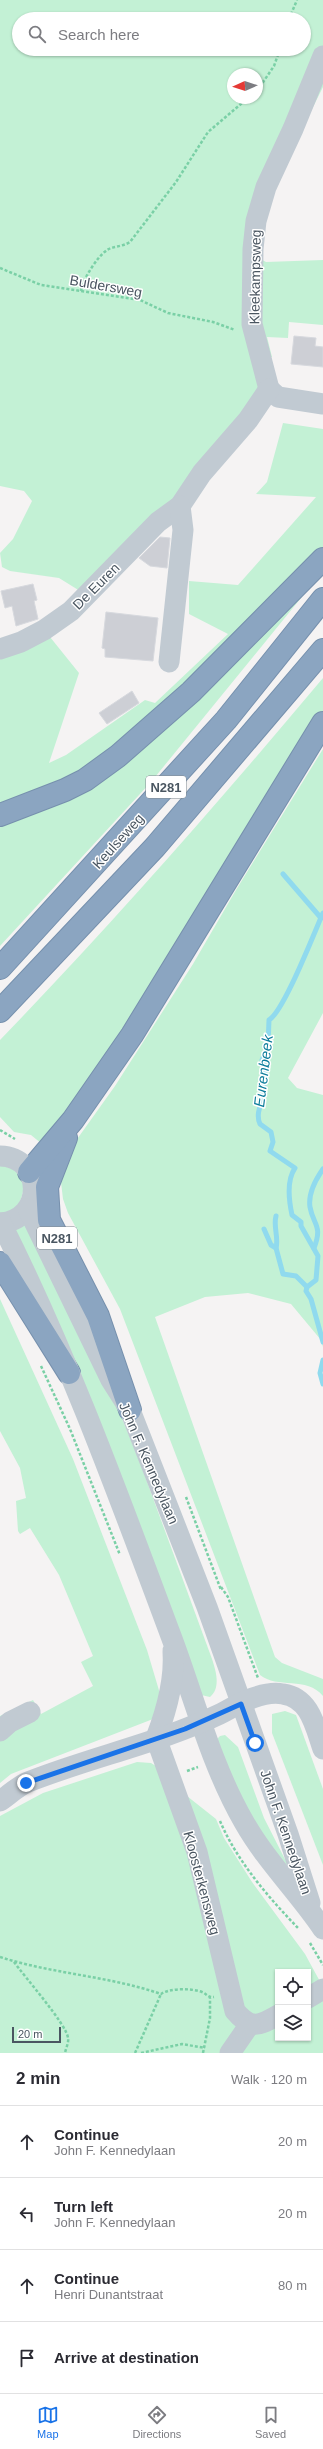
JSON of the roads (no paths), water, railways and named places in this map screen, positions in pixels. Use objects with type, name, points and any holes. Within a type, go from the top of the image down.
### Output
[{"type":"highway","points":[[0,815],[65,790],[85,780],[118,756],[191,692],[323,558]]},
{"type":"highway","name":"Keulseweg","points":[[0,968],[226,720],[323,600]]},
{"type":"highway","name":"N281","points":[[0,1011],[155,847],[323,650]]},
{"type":"highway","name":"N281","points":[[29,1172],[73,1120],[132,1036],[323,723]]},
{"type":"highway","name":"N281","points":[[73,1120],[47,1188],[49,1220],[98,1316],[130,1410]]},
{"type":"highway","points":[[0,1263],[68,1373]]},
{"type":"street","name":"Kleekampsweg","points":[[269,389],[252,324],[253,249],[259,208],[323,56]]},
{"type":"street","points":[[269,389],[278,397],[323,404]]},
{"type":"street","name":"De Euren","points":[[0,649],[27,639],[71,612],[158,522],[180,506],[202,473],[248,420],[269,389]]},
{"type":"street","points":[[169,662],[183,530],[180,506]]},
{"type":"street","points":[[0,1156],[17,1160],[29,1172],[34,1192],[28,1209],[16,1219],[0,1223]]},
{"type":"street","name":"John F. Kennedylaan","points":[[28,1209],[111,1380],[130,1410],[207,1607],[288,1834],[314,1927]]},
{"type":"street","name":"John F. Kennedylaan","points":[[0,1223],[20,1262],[68,1373],[172,1638],[222,1777],[243,1821],[314,1927]]},
{"type":"street","points":[[156,1738],[163,1719],[174,1668],[172,1638]]},
{"type":"street","points":[[0,1801],[26,1783],[202,1722],[264,1695],[281,1693],[302,1702],[313,1721],[323,1749]]},
{"type":"street","points":[[0,1731],[10,1722],[30,1712]]},
{"type":"street","name":"Kloosterkensweg","points":[[156,1738],[197,1852],[232,2002],[240,2016],[250,2024]]},
{"type":"street","points":[[311,1996],[323,1989]]},
{"type":"street","points":[[230,2053],[250,2024],[261,2024],[275,2017]]},
{"type":"waterway","name":"Eurenbeek","points":[[283,874],[321,918]]},
{"type":"waterway","name":"Eurenbeek","points":[[323,913],[290,987],[275,1014],[269,1020],[268,1046],[262,1060],[265,1071],[262,1080],[264,1091],[258,1113],[260,1124],[271,1132],[273,1142],[270,1151],[295,1168],[289,1185],[290,1204],[292,1215],[301,1222],[301,1226],[318,1256],[316,1280],[307,1287],[306,1291],[311,1299],[323,1342]]},
{"type":"waterway","points":[[314,1248],[318,1234],[311,1213],[310,1197],[315,1182],[323,1169]]},
{"type":"waterway","points":[[276,1216],[276,1248]]},
{"type":"waterway","points":[[264,1229],[271,1245],[276,1248],[283,1274],[296,1276],[307,1287]]},
{"type":"waterway","name":"Eurenbeek","points":[[323,1360],[320,1373],[323,1384]]}]
